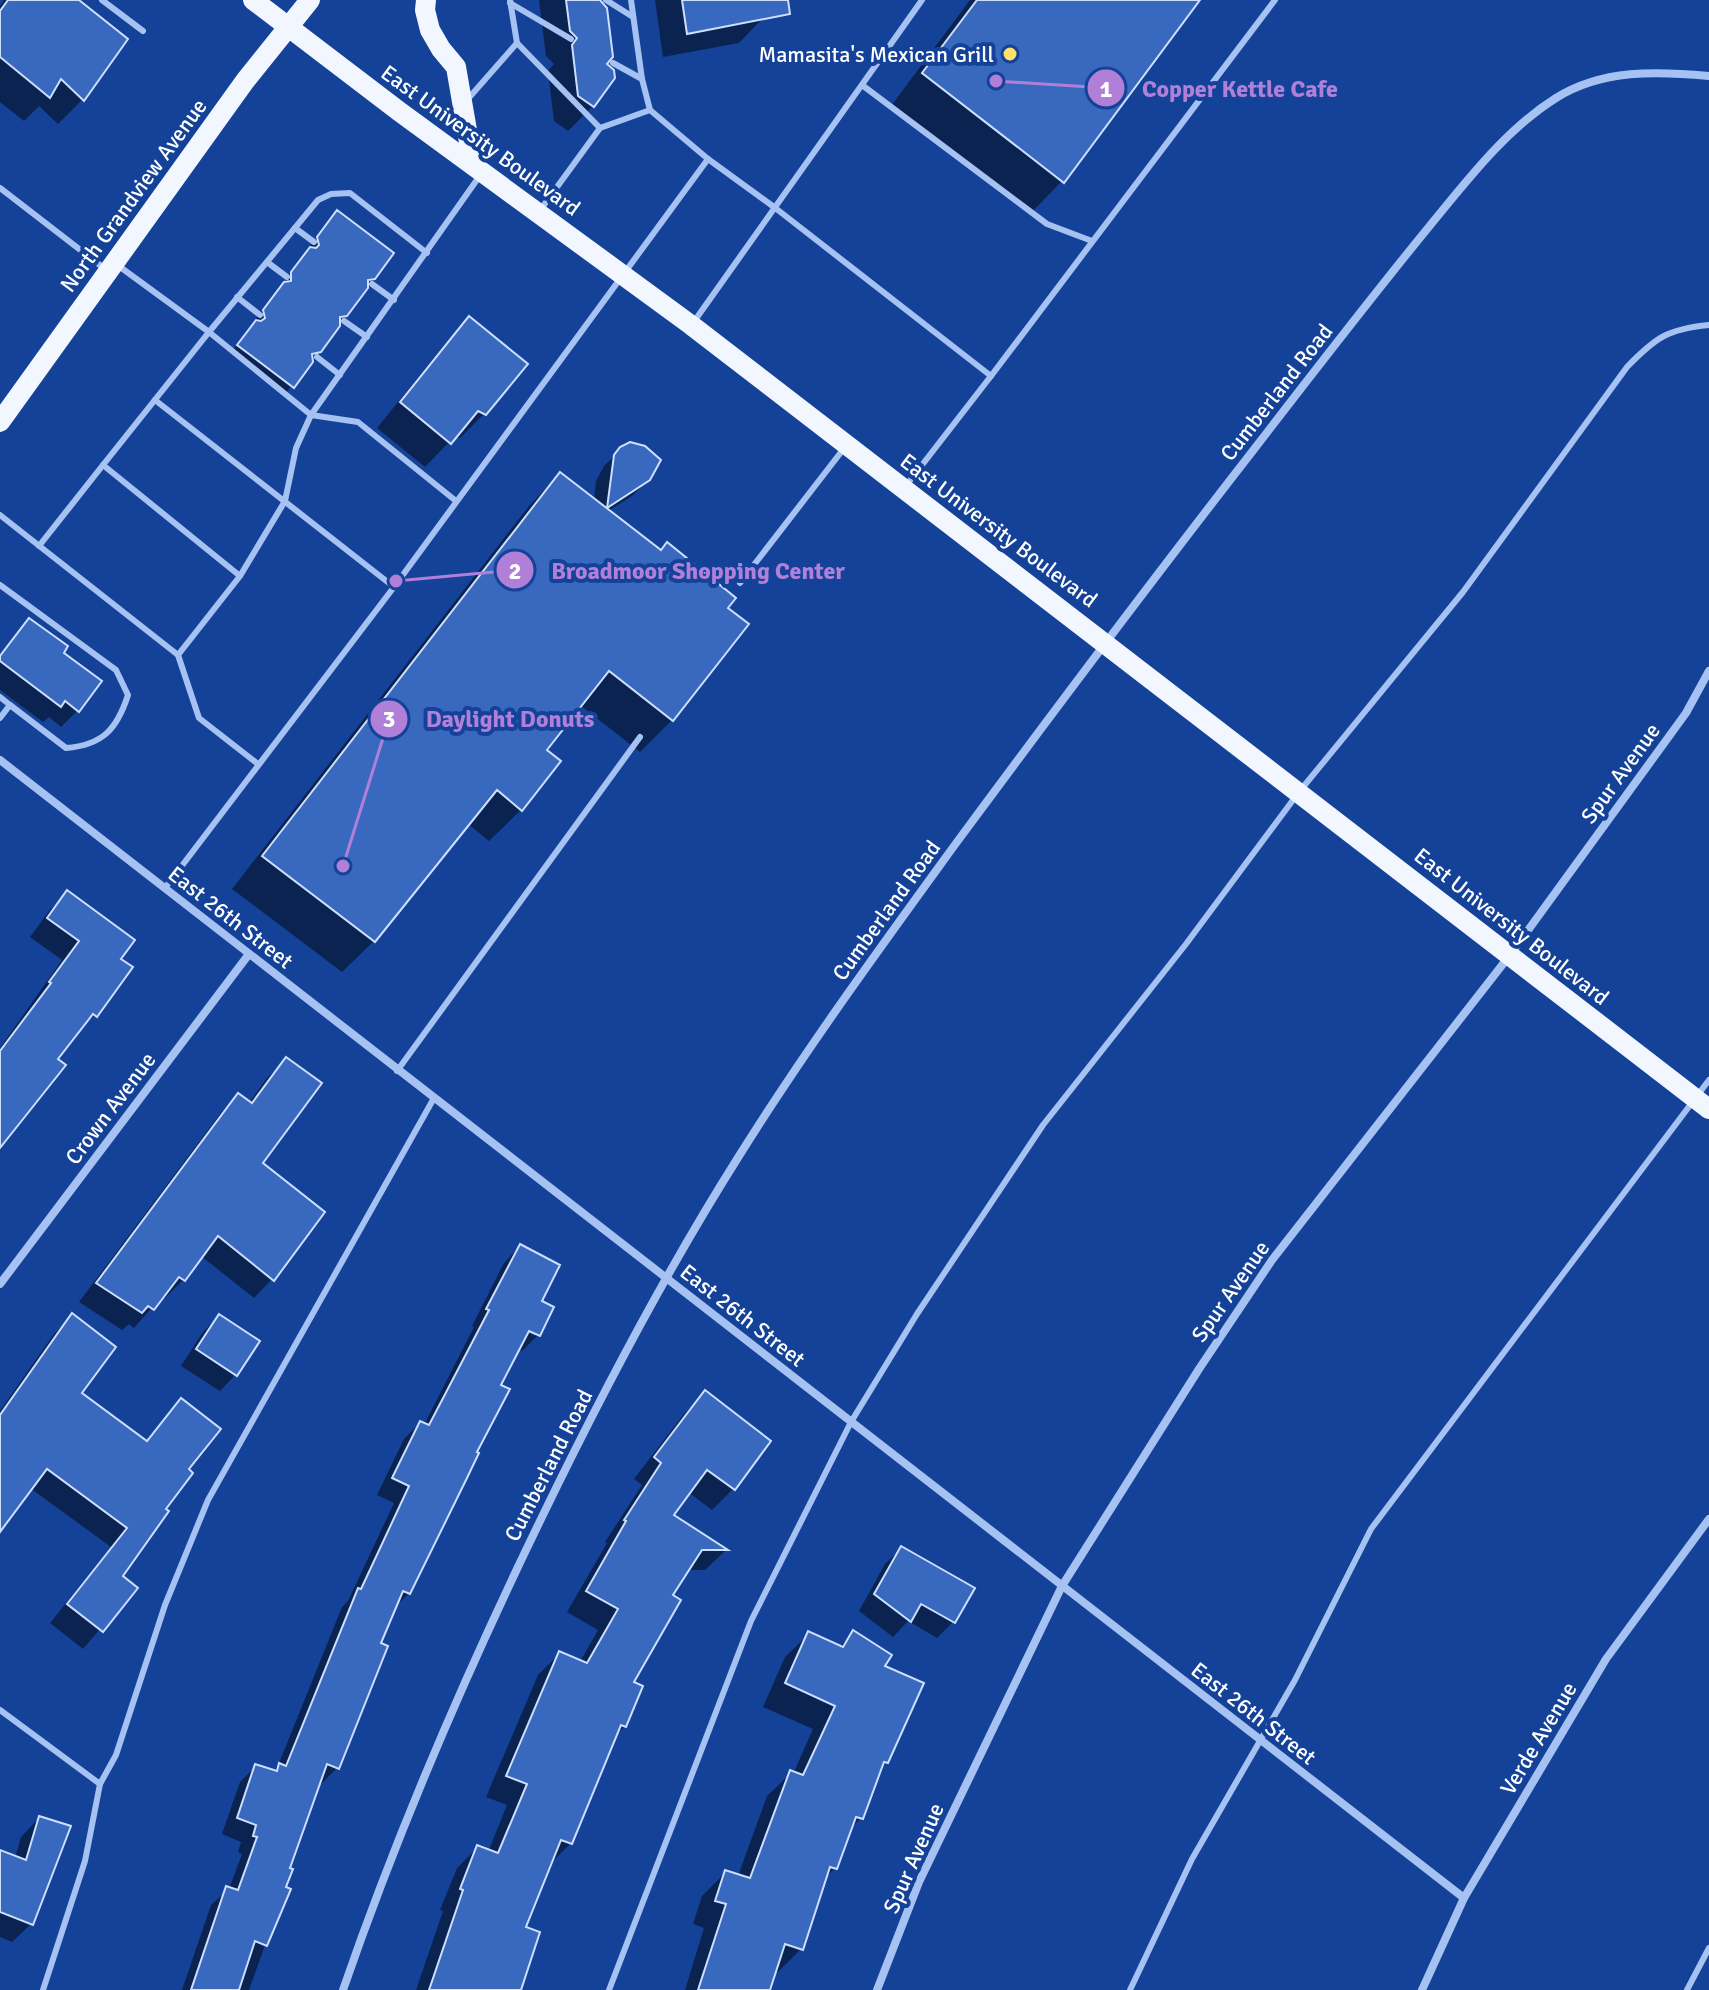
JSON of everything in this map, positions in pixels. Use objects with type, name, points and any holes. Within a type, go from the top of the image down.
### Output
[{"type":"main road","name":"East University Boulevard","points":[[253,0],[691,325],[1702,1103]]},
{"type":"main road","name":"North Grandview Avenue","points":[[2,413],[245,81],[310,0]]},
{"type":"main road","points":[[426,0],[430,30],[456,67],[478,168]]},
{"type":"street","name":"Cumberland Road","points":[[343,1990],[380,1883],[480,1644],[582,1435],[666,1278],[739,1155],[856,980],[1105,641],[1404,257],[1497,148],[1531,116],[1559,96],[1584,84],[1611,77],[1663,73],[1709,76]]},
{"type":"street","name":"Spur Avenue","points":[[877,1990],[919,1882],[1062,1586],[1272,1260],[1510,955],[1686,713],[1709,671]]},
{"type":"street","name":"East 26th Street","points":[[0,760],[1464,1898]]},
{"type":"street","name":"Crown Avenue","points":[[0,1284],[249,954]]},
{"type":"street","name":"Verde Avenue","points":[[1422,1990],[1464,1898],[1606,1659],[1709,1519]]},
{"type":"lane","points":[[102,0],[143,31]]},
{"type":"lane","points":[[606,0],[633,17]]},
{"type":"lane","points":[[631,0],[642,79],[650,110],[708,159],[991,376]]},
{"type":"lane","points":[[691,325],[922,0]]},
{"type":"lane","points":[[905,488],[1275,0]]},
{"type":"lane","points":[[510,2],[571,39]]},
{"type":"lane","points":[[510,2],[517,43],[600,128]]},
{"type":"lane","points":[[462,105],[517,43]]},
{"type":"lane","points":[[613,63],[642,79]]},
{"type":"lane","points":[[862,85],[1047,224],[1092,241]]},
{"type":"lane","points":[[539,212],[600,128],[650,110]]},
{"type":"lane","points":[[165,888],[394,587],[708,159]]},
{"type":"lane","points":[[178,655],[240,576],[285,501],[296,448],[311,415],[427,253],[478,168]]},
{"type":"lane","points":[[0,188],[209,332],[311,415],[358,422],[456,501]]},
{"type":"lane","points":[[39,546],[318,200],[331,194],[350,193],[427,253]]},
{"type":"lane","points":[[295,228],[314,242]]},
{"type":"lane","points":[[267,262],[287,277]]},
{"type":"lane","points":[[372,284],[394,300]]},
{"type":"lane","points":[[237,297],[260,315]]},
{"type":"lane","points":[[344,321],[367,337]]},
{"type":"lane","points":[[609,1990],[751,1621],[851,1422],[917,1314],[1043,1125],[1186,944],[1299,792],[1463,592],[1627,367],[1650,343],[1680,328],[1709,325]]},
{"type":"lane","points":[[317,357],[340,375]]},
{"type":"lane","points":[[155,400],[394,587]]},
{"type":"lane","points":[[740,583],[847,444]]},
{"type":"lane","points":[[103,465],[240,576]]},
{"type":"lane","points":[[0,515],[178,655],[199,718],[258,764]]},
{"type":"lane","points":[[0,585],[116,670],[128,695],[120,721],[102,737],[84,747],[66,748],[0,697]]},
{"type":"lane","points":[[0,718],[10,705]]},
{"type":"lane","points":[[397,1071],[640,737]]},
{"type":"lane","points":[[1130,1990],[1192,1859],[1295,1680],[1371,1529],[1702,1103],[1709,1080]]},
{"type":"lane","points":[[43,1990],[85,1861],[100,1784],[116,1755],[165,1605],[208,1500],[434,1098]]},
{"type":"lane","points":[[0,1710],[100,1784]]},
{"type":"lane","points":[[1687,1990],[1709,1948]]},
{"type":"building","points":[[8,0],[79,0],[128,39],[84,101],[61,79],[50,98],[0,57],[0,11]]},
{"type":"building","points":[[566,0],[600,0],[607,8],[613,57],[607,64],[614,70],[615,78],[594,107],[578,96],[572,45],[577,38],[570,31]]},
{"type":"building","points":[[682,0],[788,0],[790,14],[687,34]]},
{"type":"building","points":[[977,0],[1200,0],[1064,183],[922,73]]},
{"type":"building","points":[[337,210],[394,253],[375,279],[368,280],[368,288],[347,316],[340,317],[340,326],[321,352],[312,354],[313,362],[294,388],[237,345],[256,320],[265,318],[263,310],[284,282],[291,281],[291,272],[310,247],[319,245],[317,237]]},
{"type":"building","points":[[469,316],[528,364],[486,415],[478,411],[451,444],[400,402]]},
{"type":"building","points":[[630,442],[645,446],[661,460],[650,480],[607,508],[614,455],[620,447]]},
{"type":"building","points":[[560,472],[661,550],[667,542],[736,598],[728,608],[749,624],[673,721],[609,671],[547,750],[561,761],[522,811],[497,790],[375,942],[262,856]]},
{"type":"building","points":[[29,618],[68,646],[64,653],[102,681],[79,712],[65,701],[61,707],[0,661],[0,656]]},
{"type":"building","points":[[67,890],[135,940],[121,959],[133,967],[97,1017],[93,1014],[58,1059],[66,1065],[0,1148],[0,1051],[79,941],[47,918]]},
{"type":"building","points":[[286,1057],[322,1083],[263,1163],[325,1212],[274,1281],[218,1236],[185,1281],[179,1277],[154,1310],[148,1306],[142,1313],[96,1283],[238,1093],[252,1103]]},
{"type":"building","points":[[520,1244],[560,1265],[542,1301],[554,1307],[540,1336],[529,1331],[501,1385],[510,1389],[467,1478],[410,1594],[403,1591],[381,1643],[388,1646],[339,1769],[327,1764],[290,1868],[293,1869],[286,1887],[291,1889],[267,1946],[255,1941],[239,1990],[191,1990],[226,1886],[238,1890],[257,1837],[253,1836],[256,1825],[237,1818],[255,1764],[277,1771],[279,1763],[286,1766],[358,1588],[361,1589],[409,1486],[392,1478],[420,1421],[429,1425]]},
{"type":"building","points":[[72,1313],[116,1347],[82,1393],[147,1441],[181,1398],[221,1429],[189,1469],[193,1473],[123,1576],[138,1588],[103,1632],[67,1604],[127,1528],[47,1469],[0,1532],[0,1415]]},
{"type":"building","points":[[219,1314],[260,1341],[237,1376],[196,1349]]},
{"type":"building","points":[[705,1390],[771,1441],[735,1490],[707,1470],[674,1515],[728,1550],[702,1550],[673,1595],[681,1600],[634,1682],[643,1686],[626,1727],[621,1725],[572,1844],[561,1840],[526,1927],[540,1932],[521,1990],[429,1990],[477,1845],[498,1853],[527,1784],[506,1776],[559,1651],[587,1663],[618,1609],[586,1591],[624,1520],[661,1463],[654,1457]]},
{"type":"building","points":[[901,1546],[975,1588],[955,1623],[921,1604],[911,1622],[874,1594]]},
{"type":"building","points":[[853,1630],[892,1655],[885,1666],[924,1683],[888,1763],[884,1762],[863,1819],[856,1817],[837,1869],[830,1867],[803,1950],[785,1944],[770,1990],[698,1990],[726,1904],[715,1901],[725,1870],[750,1878],[790,1770],[803,1775],[835,1706],[785,1683],[808,1631],[843,1647]]},
{"type":"building","points":[[39,1816],[71,1826],[33,1925],[0,1912],[0,1850],[26,1860]]},
{"type":"place","name":"Mamasita's Mexican Grill","points":[[1010,54]]},
{"type":"place","name":"Copper Kettle Cafe","points":[[996,81]]},
{"type":"place","name":"Broadmoor Shopping Center","points":[[396,581]]},
{"type":"place","name":"Daylight Donuts","points":[[343,866]]}]
